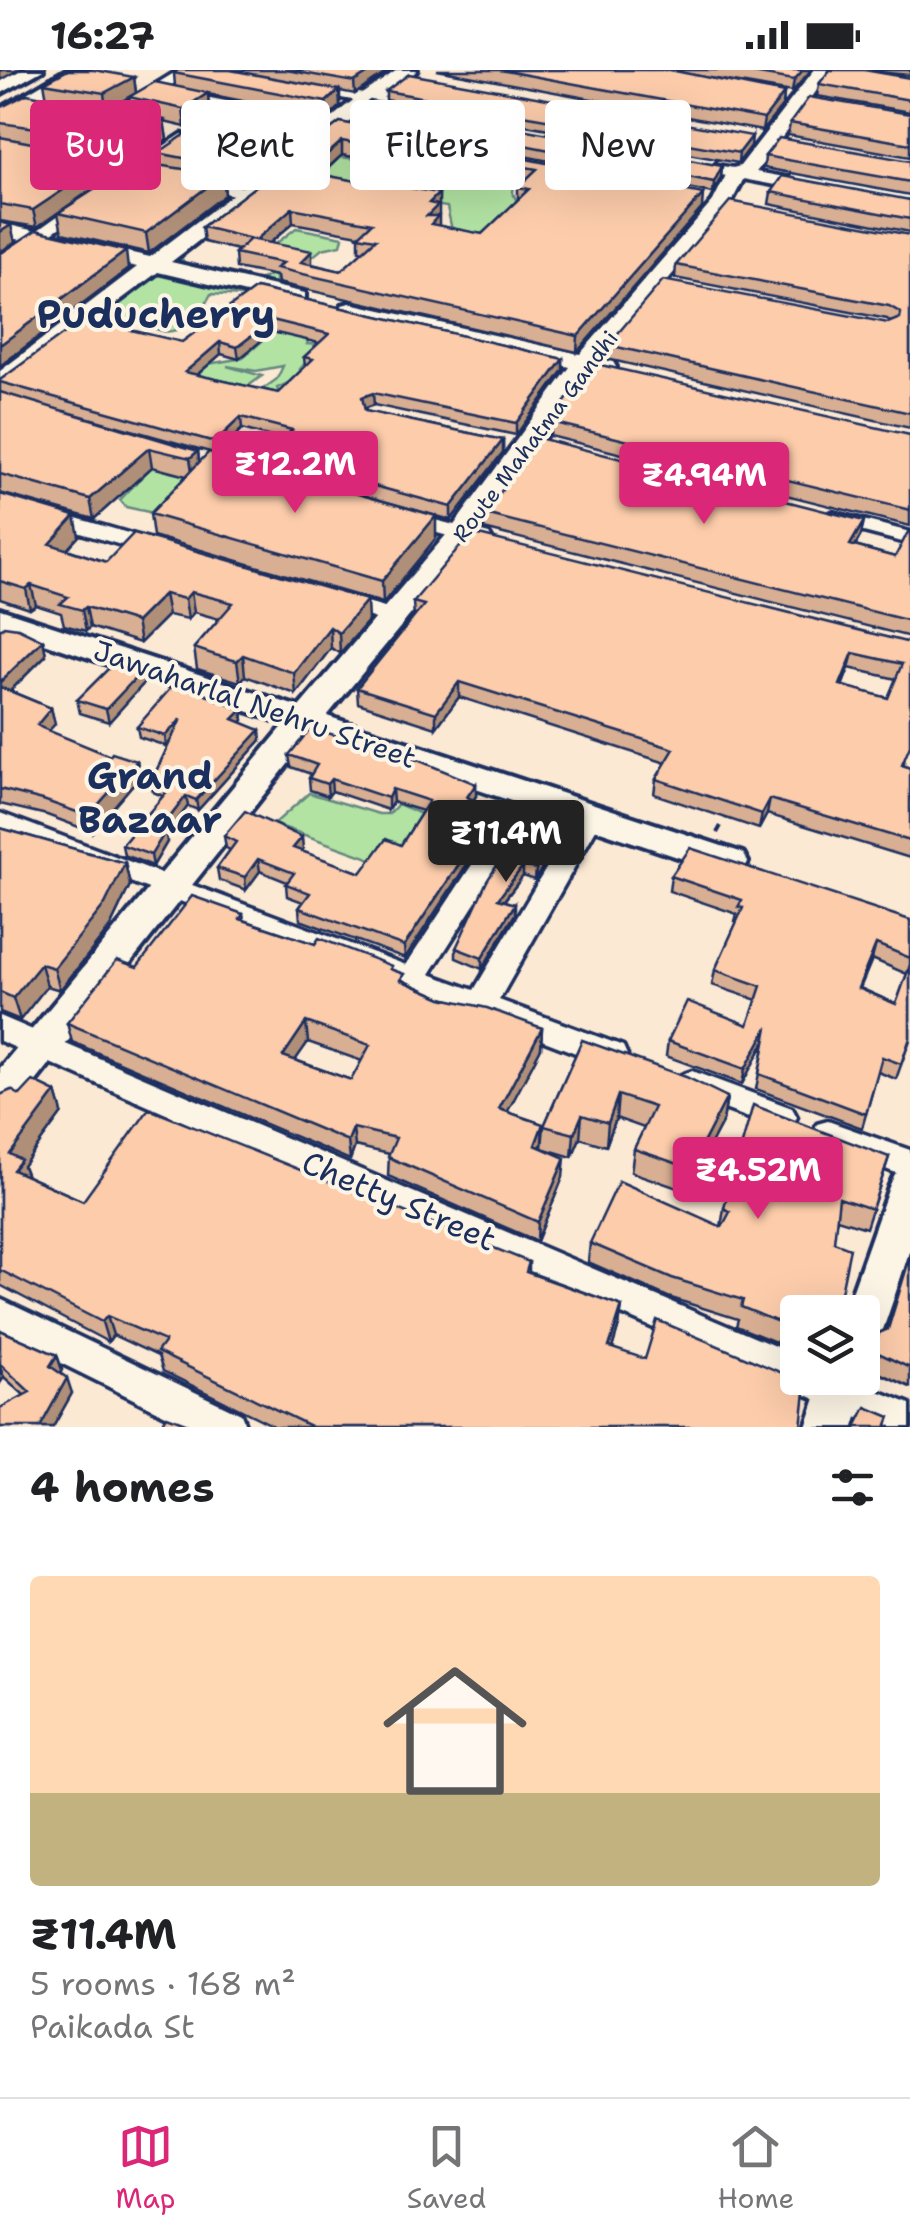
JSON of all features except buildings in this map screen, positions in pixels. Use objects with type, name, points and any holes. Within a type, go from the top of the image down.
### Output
[{"type":"street","points":[[0,89],[34,70]]},
{"type":"street","points":[[0,116],[79,70]]},
{"type":"street","name":"Route Mahatma Gandhi","points":[[174,886],[390,616],[462,534],[586,362],[664,285],[743,170],[824,70]]},
{"type":"street","points":[[143,100],[192,72]]},
{"type":"street","points":[[365,100],[411,74]]},
{"type":"street","points":[[299,89],[358,100]]},
{"type":"street","points":[[157,92],[200,100]]},
{"type":"street","points":[[26,101],[30,102]]},
{"type":"street","points":[[0,383],[350,113]]},
{"type":"street","points":[[330,125],[350,129]]},
{"type":"street","points":[[525,130],[910,200]]},
{"type":"street","points":[[170,132],[181,134]]},
{"type":"street","points":[[161,176],[248,193]]},
{"type":"street","points":[[0,264],[107,190]]},
{"type":"street","points":[[0,229],[624,372]]},
{"type":"street","points":[[0,502],[180,555]]},
{"type":"street","points":[[388,513],[500,544]]},
{"type":"street","points":[[815,514],[910,538]]},
{"type":"street","points":[[314,594],[390,616]]},
{"type":"street","name":"Jawaharlal Nehru Street","points":[[0,618],[761,872]]},
{"type":"street","points":[[412,981],[436,936],[530,796]]},
{"type":"street","points":[[480,1006],[590,816]]},
{"type":"street","points":[[0,822],[412,981],[910,1164]]},
{"type":"street","points":[[0,1097],[174,886]]},
{"type":"street","name":"Chetty Street","points":[[0,1028],[780,1366]]},
{"type":"street","points":[[873,1295],[910,1187]]},
{"type":"street","points":[[0,1314],[228,1427]]},
{"type":"street","points":[[834,1395],[910,1422]]},
{"type":"path","points":[[712,810],[737,819]]},
{"type":"green space","points":[[330,156],[350,158],[350,187],[330,180]]},
{"type":"green space","points":[[410,190],[513,190],[520,208],[480,242],[452,230],[447,207],[401,200]]},
{"type":"green space","points":[[296,228],[343,237],[341,245],[322,249],[311,258],[268,250]]},
{"type":"green space","points":[[178,251],[185,264],[257,280],[273,275],[277,282],[260,290],[257,297],[211,294],[193,319],[178,329],[151,326],[156,316],[129,322],[123,328],[123,340],[40,339],[120,281]]},
{"type":"green space","points":[[273,331],[310,336],[307,344],[321,345],[300,369],[307,374],[277,388],[281,397],[259,392],[277,379],[283,366],[256,371],[227,366],[262,376],[240,392],[168,403],[208,364],[243,358]]},
{"type":"green space","points":[[156,462],[170,472],[206,479],[162,515],[126,507],[120,500]]},
{"type":"green space","points":[[309,793],[379,814],[389,814],[398,804],[426,816],[400,853],[374,860],[274,824]]},
{"type":"district","name":"Puducherry","points":[[156,314]]},
{"type":"district","name":"Grand Bazaar","points":[[150,798]]}]
